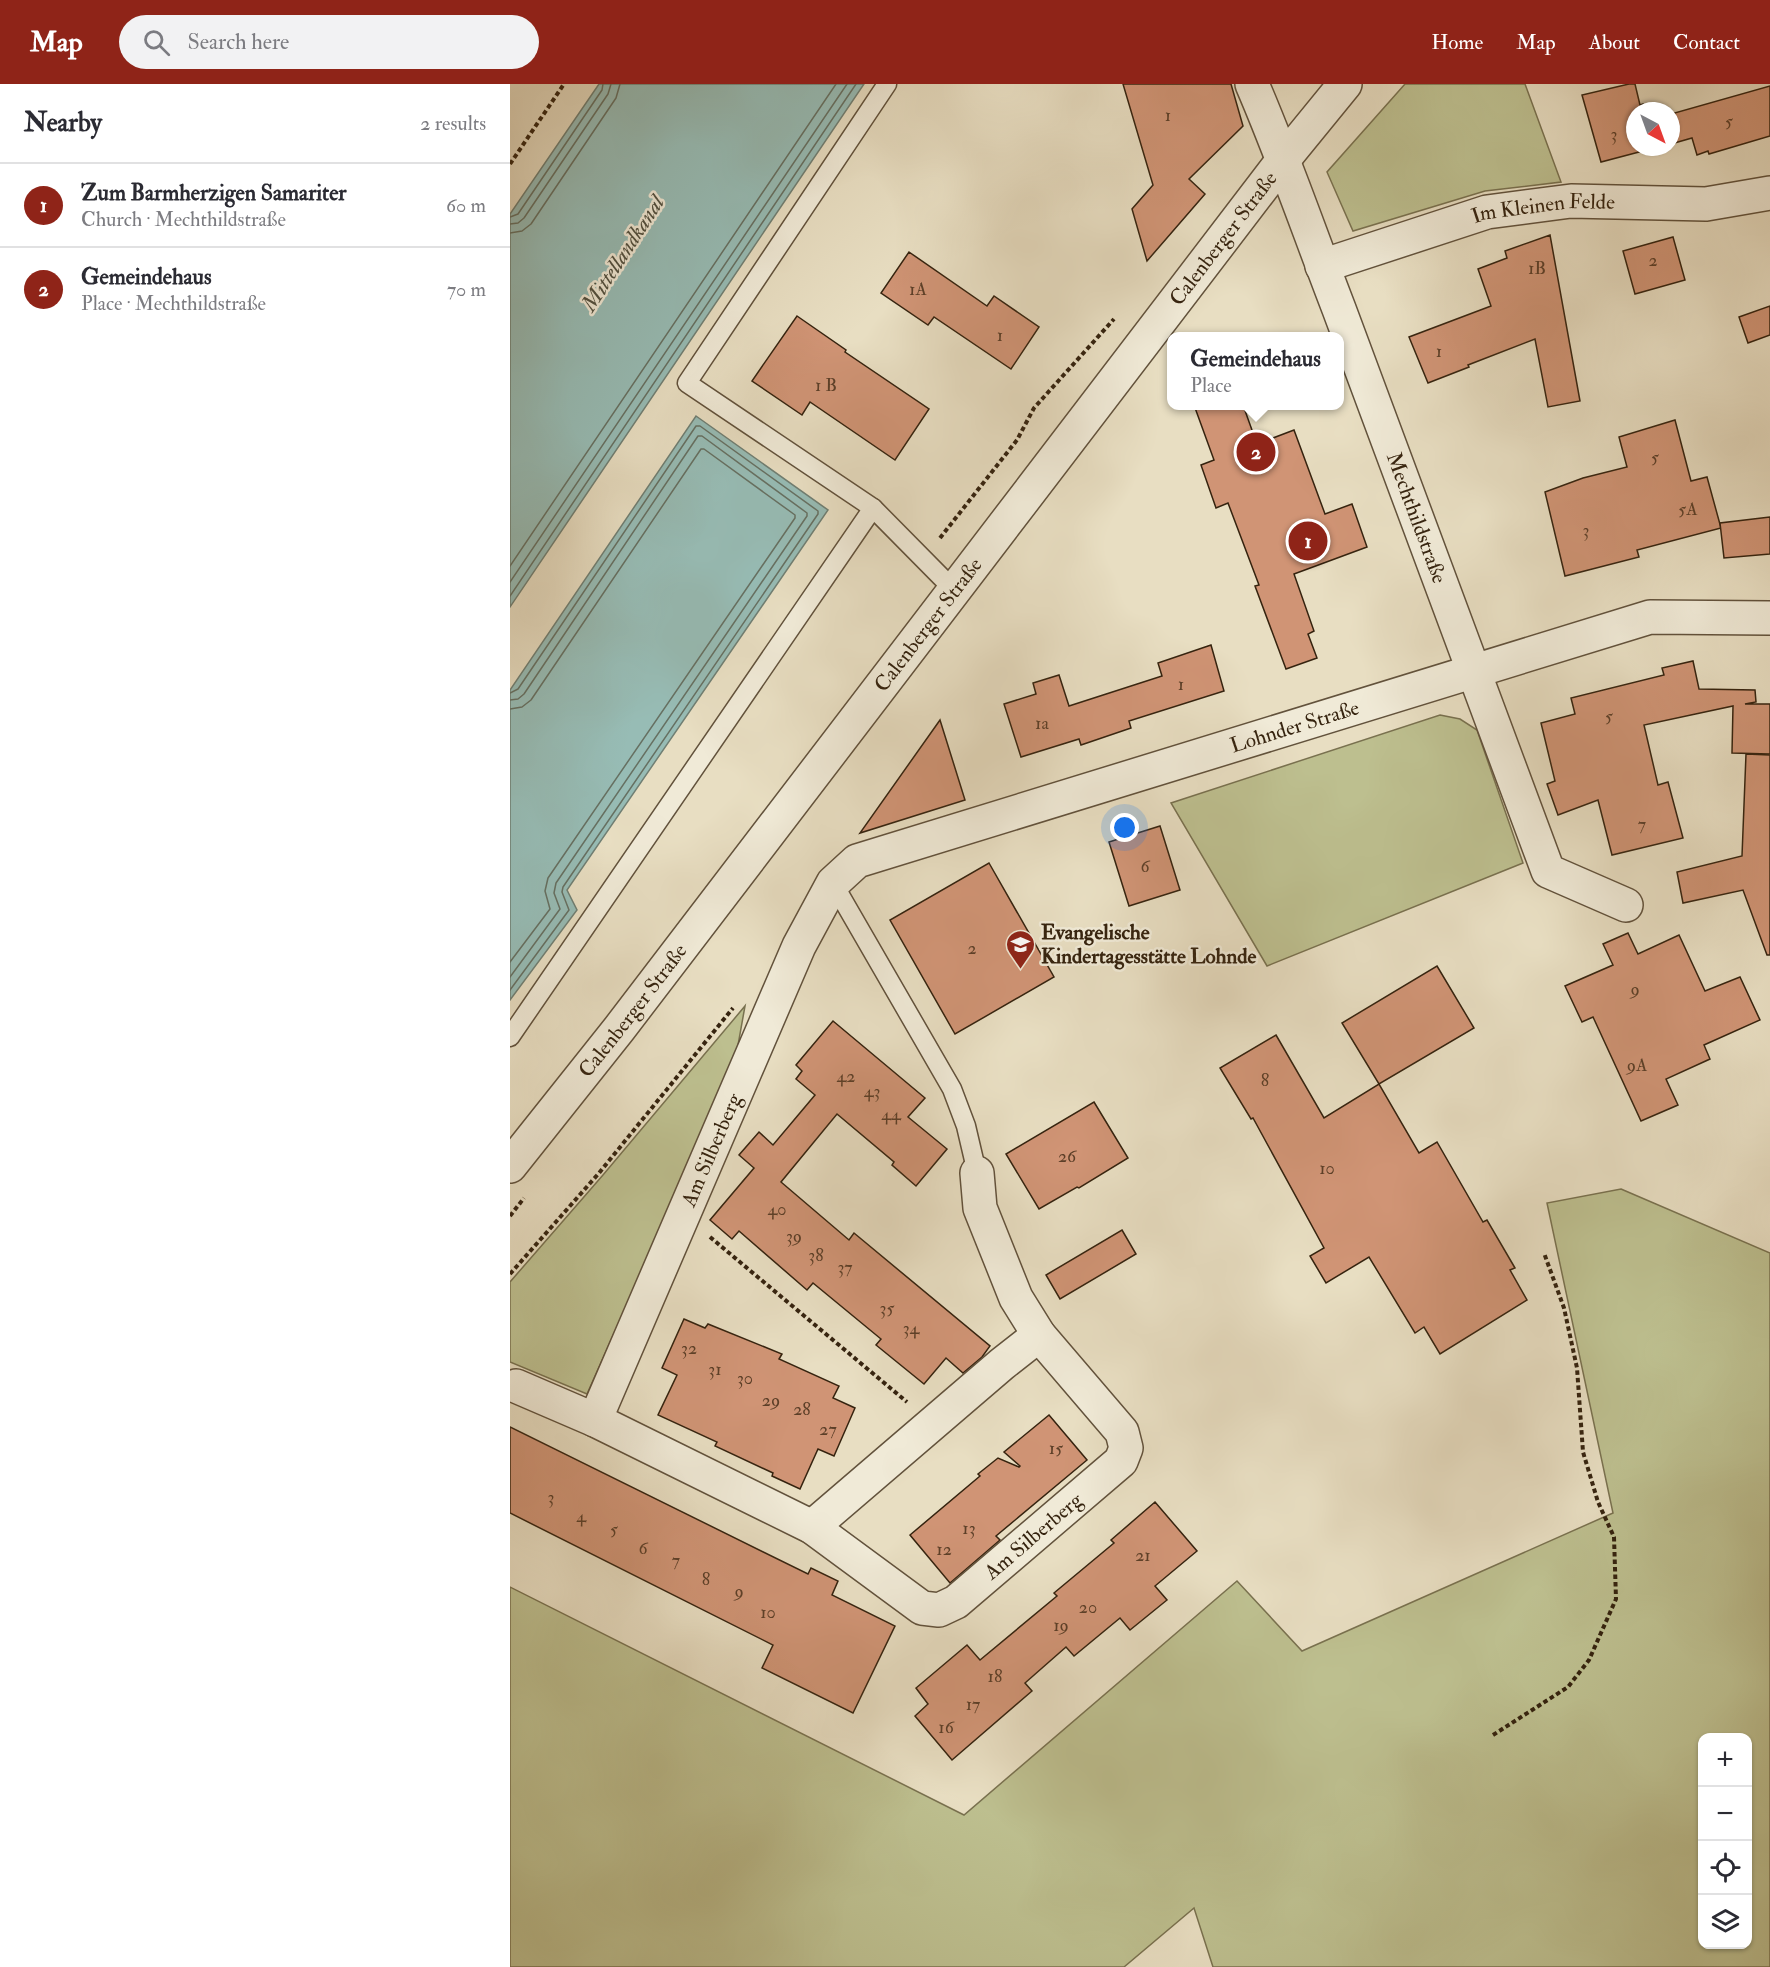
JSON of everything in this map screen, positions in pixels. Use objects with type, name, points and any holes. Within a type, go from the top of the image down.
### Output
[{"type":"street","name":"Mechthildstraße","points":[[1252,84],[1283,160],[1548,872],[1626,905]]},
{"type":"street","name":"Calenberger Straße","points":[[510,1166],[620,1029],[1283,160],[1345,84]]},
{"type":"street","name":"Im Kleinen Felde","points":[[1322,266],[1487,212],[1571,201],[1706,204],[1770,193]]},
{"type":"street","name":"Lohnder Straße","points":[[833,883],[857,861],[1650,616],[1770,618]]},
{"type":"street","name":"Am Silberberg","points":[[595,1420],[799,946],[833,883]]},
{"type":"street","name":"Am Silberberg","points":[[516,1386],[595,1420],[812,1527],[922,1608],[939,1610],[956,1602],[1121,1461],[1126,1448],[1122,1432],[1039,1335],[1016,1298],[980,1208],[977,1173]]},
{"type":"street","points":[[812,1527],[1039,1335]]},
{"type":"lane","points":[[887,84],[687,383],[873,508],[956,591]]},
{"type":"lane","points":[[510,1038],[873,508]]},
{"type":"lane","points":[[833,883],[951,1089],[966,1126],[977,1173]]},
{"type":"path","points":[[510,164],[564,84]]},
{"type":"path","points":[[1252,412],[1258,410]]},
{"type":"path","points":[[510,1274],[599,1173],[736,1004]]},
{"type":"path","points":[[684,1215],[933,1423]]},
{"type":"path","points":[[1493,1735],[1568,1688],[1589,1660],[1616,1599],[1614,1537],[1598,1502],[1583,1452],[1577,1368],[1564,1308],[1544,1253]]},
{"type":"green space","points":[[1405,84],[1525,84],[1561,182],[1485,191],[1353,231],[1327,172]]},
{"type":"green space","points":[[1440,715],[1460,719],[1477,730],[1523,863],[1267,966],[1171,803]]},
{"type":"green space","points":[[745,1006],[735,1062],[587,1394],[510,1362],[510,1282]]},
{"type":"green space","points":[[1621,1189],[1770,1253],[1770,1967],[1213,1967],[1194,1908],[1124,1967],[510,1967],[510,1587],[964,1815],[1237,1581],[1302,1651],[1613,1513],[1547,1203]]},
{"type":"water","name":"Mittellandkanal","points":[[599,84],[864,84],[510,607],[510,214]]},
{"type":"water","points":[[696,416],[828,510],[567,890],[577,910],[510,1000],[510,690]]},
{"type":"building","points":[[1123,84],[1231,84],[1243,126],[1189,179],[1205,194],[1147,261],[1132,209],[1153,185]]},
{"type":"building","points":[[1635,84],[1639,102],[1626,102],[1626,155],[1601,162],[1582,95]]},
{"type":"building","points":[[1770,86],[1770,136],[1709,154],[1708,151],[1697,155],[1692,138],[1680,141],[1680,111]]},
{"type":"building","points":[[1550,235],[1580,401],[1548,407],[1535,339],[1428,383],[1409,337],[1491,306],[1478,269],[1507,258],[1505,251]]},
{"type":"building","points":[[1673,237],[1685,280],[1635,294],[1623,251]]},
{"type":"building","points":[[909,252],[987,306],[994,296],[1039,327],[1011,369],[934,317],[928,325],[881,293]]},
{"type":"building","points":[[1770,306],[1770,335],[1748,343],[1739,317]]},
{"type":"building","points":[[797,316],[929,409],[895,460],[810,402],[802,415],[752,381]]},
{"type":"building","points":[[1196,410],[1245,410],[1257,444],[1294,430],[1325,514],[1352,504],[1367,547],[1294,574],[1314,631],[1308,634],[1317,658],[1286,669],[1255,586],[1259,585],[1228,503],[1216,508],[1201,465],[1214,460]]},
{"type":"building","points":[[1675,420],[1691,481],[1707,477],[1721,528],[1637,550],[1639,557],[1565,576],[1545,492],[1583,478],[1627,467],[1619,437]]},
{"type":"building","points":[[1770,517],[1770,554],[1724,558],[1720,523]]},
{"type":"building","points":[[1211,645],[1224,691],[1129,721],[1131,728],[1081,745],[1079,739],[1021,757],[1004,704],[1036,694],[1033,683],[1059,675],[1069,706],[1162,676],[1158,663]]},
{"type":"building","points":[[1693,661],[1699,689],[1755,690],[1756,702],[1745,704],[1770,704],[1770,754],[1732,753],[1733,706],[1644,725],[1658,785],[1668,782],[1683,838],[1612,855],[1598,800],[1558,815],[1547,784],[1555,781],[1541,723],[1575,714],[1571,698],[1664,675],[1662,668]]},
{"type":"building","points":[[940,720],[965,800],[860,833]]},
{"type":"building","points":[[1746,754],[1770,755],[1770,955],[1767,955],[1743,890],[1683,903],[1677,872],[1742,856]]},
{"type":"building","points":[[1160,826],[1180,890],[1129,906],[1109,842]]},
{"type":"building","points":[[989,863],[1054,977],[955,1034],[890,920]]},
{"type":"building","points":[[1628,933],[1638,954],[1679,935],[1705,991],[1740,977],[1760,1020],[1704,1045],[1710,1059],[1666,1079],[1678,1105],[1641,1121],[1593,1017],[1582,1022],[1565,986],[1613,965],[1603,944]]},
{"type":"building","points":[[1437,966],[1474,1028],[1379,1084],[1342,1023]]},
{"type":"building","points":[[833,1021],[925,1098],[908,1117],[947,1149],[916,1186],[892,1165],[894,1162],[837,1114],[781,1182],[849,1240],[854,1233],[990,1346],[982,1357],[963,1373],[946,1358],[924,1384],[876,1345],[881,1339],[813,1283],[807,1290],[739,1231],[732,1239],[710,1220],[754,1168],[739,1155],[759,1132],[773,1145],[815,1095],[796,1079],[802,1071],[796,1065]]},
{"type":"building","points":[[1276,1035],[1324,1118],[1379,1084],[1419,1153],[1437,1142],[1483,1222],[1487,1220],[1515,1268],[1510,1270],[1527,1300],[1440,1354],[1424,1327],[1415,1333],[1369,1257],[1326,1283],[1310,1256],[1324,1248],[1253,1118],[1251,1119],[1220,1068]]},
{"type":"building","points":[[1094,1102],[1128,1158],[1039,1209],[1006,1154]]},
{"type":"building","points":[[1122,1230],[1136,1254],[1060,1299],[1046,1275]]},
{"type":"building","points":[[684,1319],[705,1328],[708,1324],[782,1354],[779,1359],[839,1386],[833,1398],[855,1408],[834,1456],[818,1449],[800,1489],[772,1476],[773,1473],[715,1446],[717,1442],[658,1415],[677,1375],[662,1368]]},
{"type":"building","points":[[1049,1415],[1087,1460],[996,1536],[1000,1540],[950,1583],[910,1535],[998,1458],[1019,1467],[1004,1452]]},
{"type":"building","points":[[510,1427],[808,1574],[811,1568],[838,1581],[832,1595],[895,1626],[853,1713],[762,1668],[773,1645],[510,1513]]},
{"type":"building","points":[[1155,1502],[1197,1551],[1155,1586],[1167,1600],[1130,1630],[1120,1618],[1074,1656],[1066,1647],[1025,1683],[1032,1691],[952,1760],[915,1716],[928,1704],[916,1688],[967,1645],[980,1660],[1057,1596],[1054,1593],[1114,1543],[1111,1540]]},
{"type":"place","name":"Gemeindehaus","points":[[1256,452]]},
{"type":"place","name":"Zum Barmherzigen Samariter","points":[[1308,541]]},
{"type":"place","name":"Evangelische Kindertagesstätte Lohnde","points":[[1020,970]]}]
